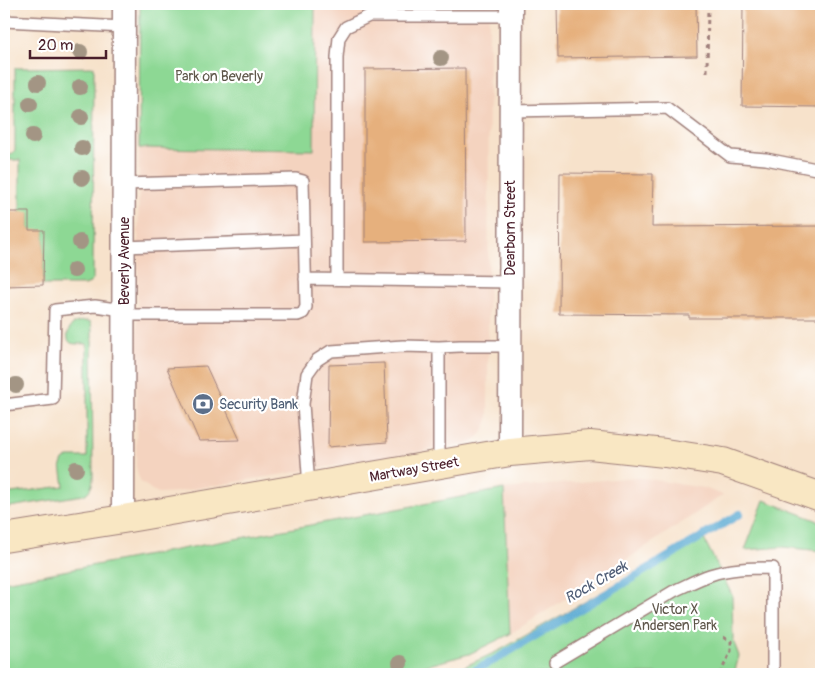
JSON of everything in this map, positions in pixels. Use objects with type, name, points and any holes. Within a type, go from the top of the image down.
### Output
[{"type":"street","name":"Beverly Avenue","points":[[123,519],[124,4]]},
{"type":"street","name":"Dearborn Street","points":[[510,452],[511,10]]},
{"type":"street","name":"Martway Street","points":[[4,538],[510,452],[590,445],[666,453],[723,462],[821,497]]},
{"type":"lane","points":[[337,279],[336,57],[339,38],[346,27],[369,16],[511,10]]},
{"type":"lane","points":[[4,21],[124,27]]},
{"type":"lane","points":[[511,112],[667,108],[730,156],[766,159],[821,170]]},
{"type":"lane","points":[[4,405],[53,400],[55,310],[95,306],[124,313],[298,315],[303,313],[306,307],[303,181],[296,179],[124,184]]},
{"type":"lane","points":[[124,247],[304,240]]},
{"type":"lane","points":[[305,279],[510,282]]},
{"type":"lane","points":[[309,487],[304,404],[307,374],[317,360],[331,351],[403,346],[510,346]]},
{"type":"lane","points":[[440,347],[440,464]]},
{"type":"lane","points":[[555,662],[688,584],[710,575],[732,570],[773,568],[773,674]]},
{"type":"path","points":[[707,72],[708,4]]},
{"type":"path","points":[[720,674],[731,651],[731,641],[723,638]]},
{"type":"shaded area","points":[[315,4],[489,4],[488,420],[483,432],[473,442],[466,444],[175,492],[159,493],[141,482],[136,466],[139,148],[313,150]]},
{"type":"shaded area","points":[[636,477],[704,488],[723,495],[510,634],[504,489]]},
{"type":"green space","name":"Park on Beverly","points":[[140,4],[315,4],[314,150],[139,148]]},
{"type":"green space","points":[[94,67],[93,279],[85,285],[43,285],[44,231],[29,230],[29,213],[20,212],[20,160],[4,160],[4,156],[12,154],[15,150],[15,68]]},
{"type":"green space","points":[[91,322],[92,331],[93,480],[91,487],[83,495],[4,508],[4,494],[64,486],[61,465],[63,460],[68,457],[87,457],[87,344],[69,342],[68,332],[72,325]]},
{"type":"green space","points":[[504,489],[510,634],[469,654],[396,674],[4,674],[4,582]]},
{"type":"green space","points":[[764,500],[821,522],[821,551],[783,547],[745,550]]},
{"type":"green space","name":"Victor X Andersen Park","points":[[702,535],[732,595],[733,640],[739,656],[734,674],[448,674],[500,650]]},
{"type":"building","points":[[557,4],[696,4],[697,56],[558,58]]},
{"type":"building","points":[[743,4],[821,4],[821,107],[742,106]]},
{"type":"building","points":[[465,68],[466,241],[365,242],[365,69]]},
{"type":"building","points":[[560,173],[653,174],[652,227],[821,226],[821,318],[689,318],[689,315],[559,314]]},
{"type":"building","points":[[4,212],[29,212],[29,230],[44,230],[43,285],[4,286]]},
{"type":"building","points":[[384,363],[387,442],[328,447],[329,365]]},
{"type":"building","name":"Security Bank","points":[[206,366],[240,440],[199,441],[167,368]]},
{"type":"waterway","name":"Rock Creek","points":[[467,674],[493,661],[740,514]]},
{"type":"place","name":"Security Bank","points":[[203,404]]}]
